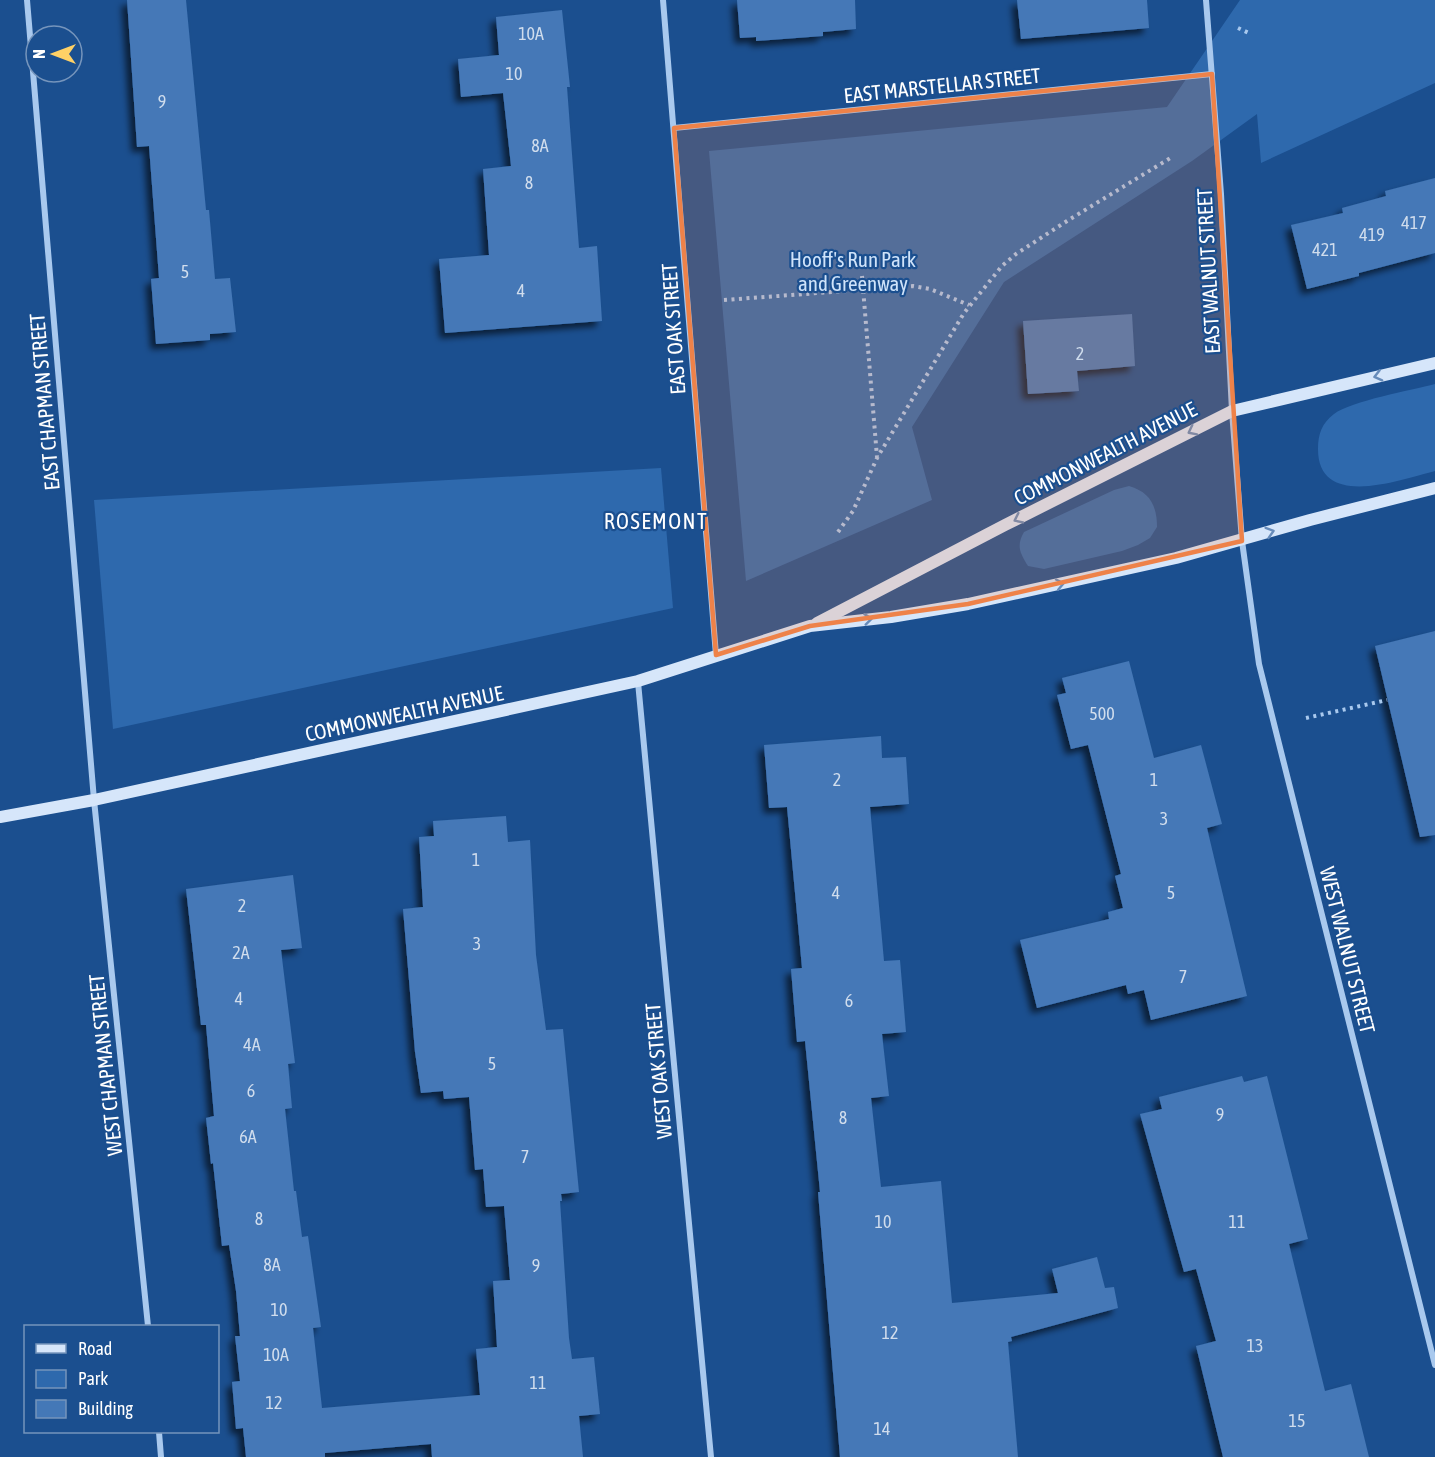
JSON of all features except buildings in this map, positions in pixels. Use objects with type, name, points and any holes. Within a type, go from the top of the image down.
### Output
[{"type":"street","name":"EAST CHAPMAN STREET","points":[[27,0],[94,800]]},
{"type":"street","name":"EAST OAK STREET","points":[[663,0],[716,655]]},
{"type":"street","name":"EAST WALNUT STREET","points":[[1206,0],[1221,194],[1232,411],[1242,541]]},
{"type":"street","name":"EAST MARSTELLAR STREET","points":[[674,128],[1212,74]]},
{"type":"street","name":"COMMONWEALTH AVENUE","points":[[810,626],[1232,411],[1435,363]]},
{"type":"street","name":"COMMONWEALTH AVENUE","points":[[0,817],[94,800],[638,681],[810,626],[968,604],[1176,558],[1435,488]]},
{"type":"street","name":"WEST WALNUT STREET","points":[[1242,541],[1260,664],[1435,1365]]},
{"type":"street","name":"WEST OAK STREET","points":[[638,681],[711,1457]]},
{"type":"street","name":"WEST CHAPMAN STREET","points":[[94,800],[148,1325]]},
{"type":"street","points":[[159,1433],[161,1457]]},
{"type":"path","points":[[1235,26],[1251,34]]},
{"type":"path","points":[[838,532],[854,511],[877,458],[969,305],[1002,266],[1016,254],[1172,158]]},
{"type":"path","points":[[862,276],[877,458]]},
{"type":"path","points":[[724,300],[922,286],[969,305]]},
{"type":"path","points":[[1306,718],[1387,700]]},
{"type":"highlighted area","points":[[1212,74],[1242,541],[968,604],[810,626],[716,655],[674,128]]},
{"type":"green space","name":"Hooff's Run Park and Greenway","points":[[1240,0],[1435,0],[1435,83],[1261,163],[1257,114],[1192,161],[1004,282],[912,427],[932,500],[746,581],[709,151],[1167,107]]},
{"type":"green space","points":[[1435,384],[1435,471],[1403,480],[1364,486],[1346,485],[1332,480],[1322,468],[1318,449],[1321,429],[1334,414],[1367,400]]},
{"type":"green space","points":[[661,468],[673,608],[113,729],[94,500]]},
{"type":"green space","points":[[1129,486],[1147,496],[1154,506],[1157,527],[1150,538],[1122,551],[1044,569],[1028,566],[1020,549],[1020,541],[1024,532],[1114,490]]},
{"type":"district","name":"ROSEMONT","points":[[656,521]]}]
